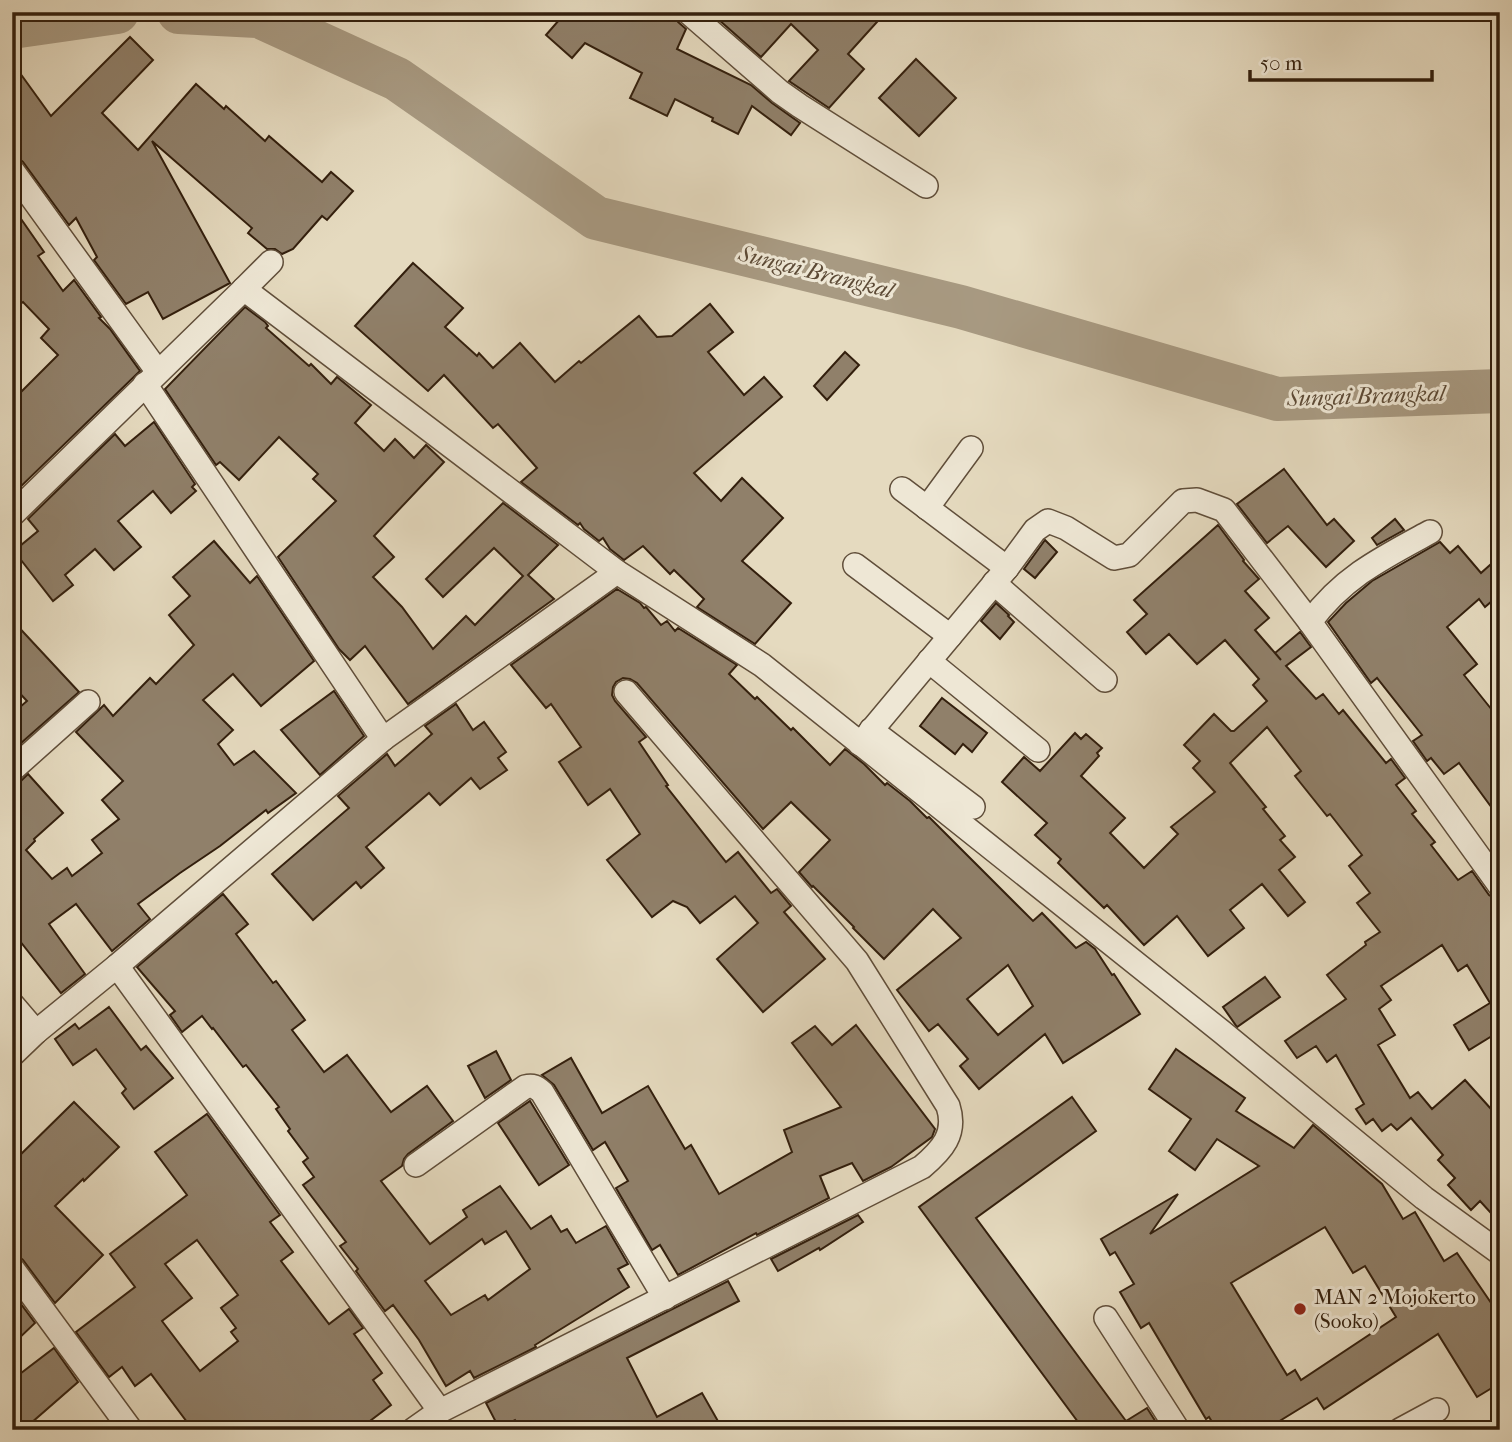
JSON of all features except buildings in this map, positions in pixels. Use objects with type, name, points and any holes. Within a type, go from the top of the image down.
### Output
[{"type":"street","points":[[688,12],[780,92],[926,186]]},
{"type":"street","points":[[12,170],[152,378],[383,739]]},
{"type":"street","points":[[12,515],[271,262]]},
{"type":"street","points":[[244,289],[617,572],[762,665],[865,737],[973,807]]},
{"type":"street","points":[[927,508],[971,447]]},
{"type":"street","points":[[902,489],[1001,575],[1105,680]]},
{"type":"street","points":[[865,737],[1001,575],[1035,530],[1048,522],[1066,528],[1114,558],[1129,555],[1183,501],[1198,500],[1224,510],[1496,873]]},
{"type":"street","points":[[1310,622],[1324,603],[1357,574],[1430,532]]},
{"type":"street","points":[[855,565],[950,636]]},
{"type":"street","points":[[12,1055],[383,739],[617,572]]},
{"type":"street","points":[[929,661],[1038,750]]},
{"type":"street","points":[[413,1430],[440,1411],[922,1167],[934,1157],[950,1132],[952,1118],[948,1106],[857,961],[626,692]]},
{"type":"street","points":[[12,770],[88,702]]},
{"type":"street","points":[[865,737],[1424,1198],[1500,1254]]},
{"type":"street","points":[[117,966],[440,1411]]},
{"type":"street","points":[[12,1004],[36,1032]]},
{"type":"street","points":[[416,1165],[525,1087],[537,1088],[542,1092],[665,1298]]},
{"type":"street","points":[[12,1268],[131,1430]]},
{"type":"street","points":[[1106,1318],[1178,1430]]},
{"type":"street","points":[[1400,1430],[1437,1410]]},
{"type":"waterway","name":"Sungai Brangkal","points":[[12,27],[117,12]]},
{"type":"waterway","name":"Sungai Brangkal","points":[[179,12],[259,16],[397,79],[596,218],[961,307],[1277,399],[1500,391]]},
{"type":"place","name":"MAN 2 Mojokerto (Sooko)","points":[[1300,1309]]}]
